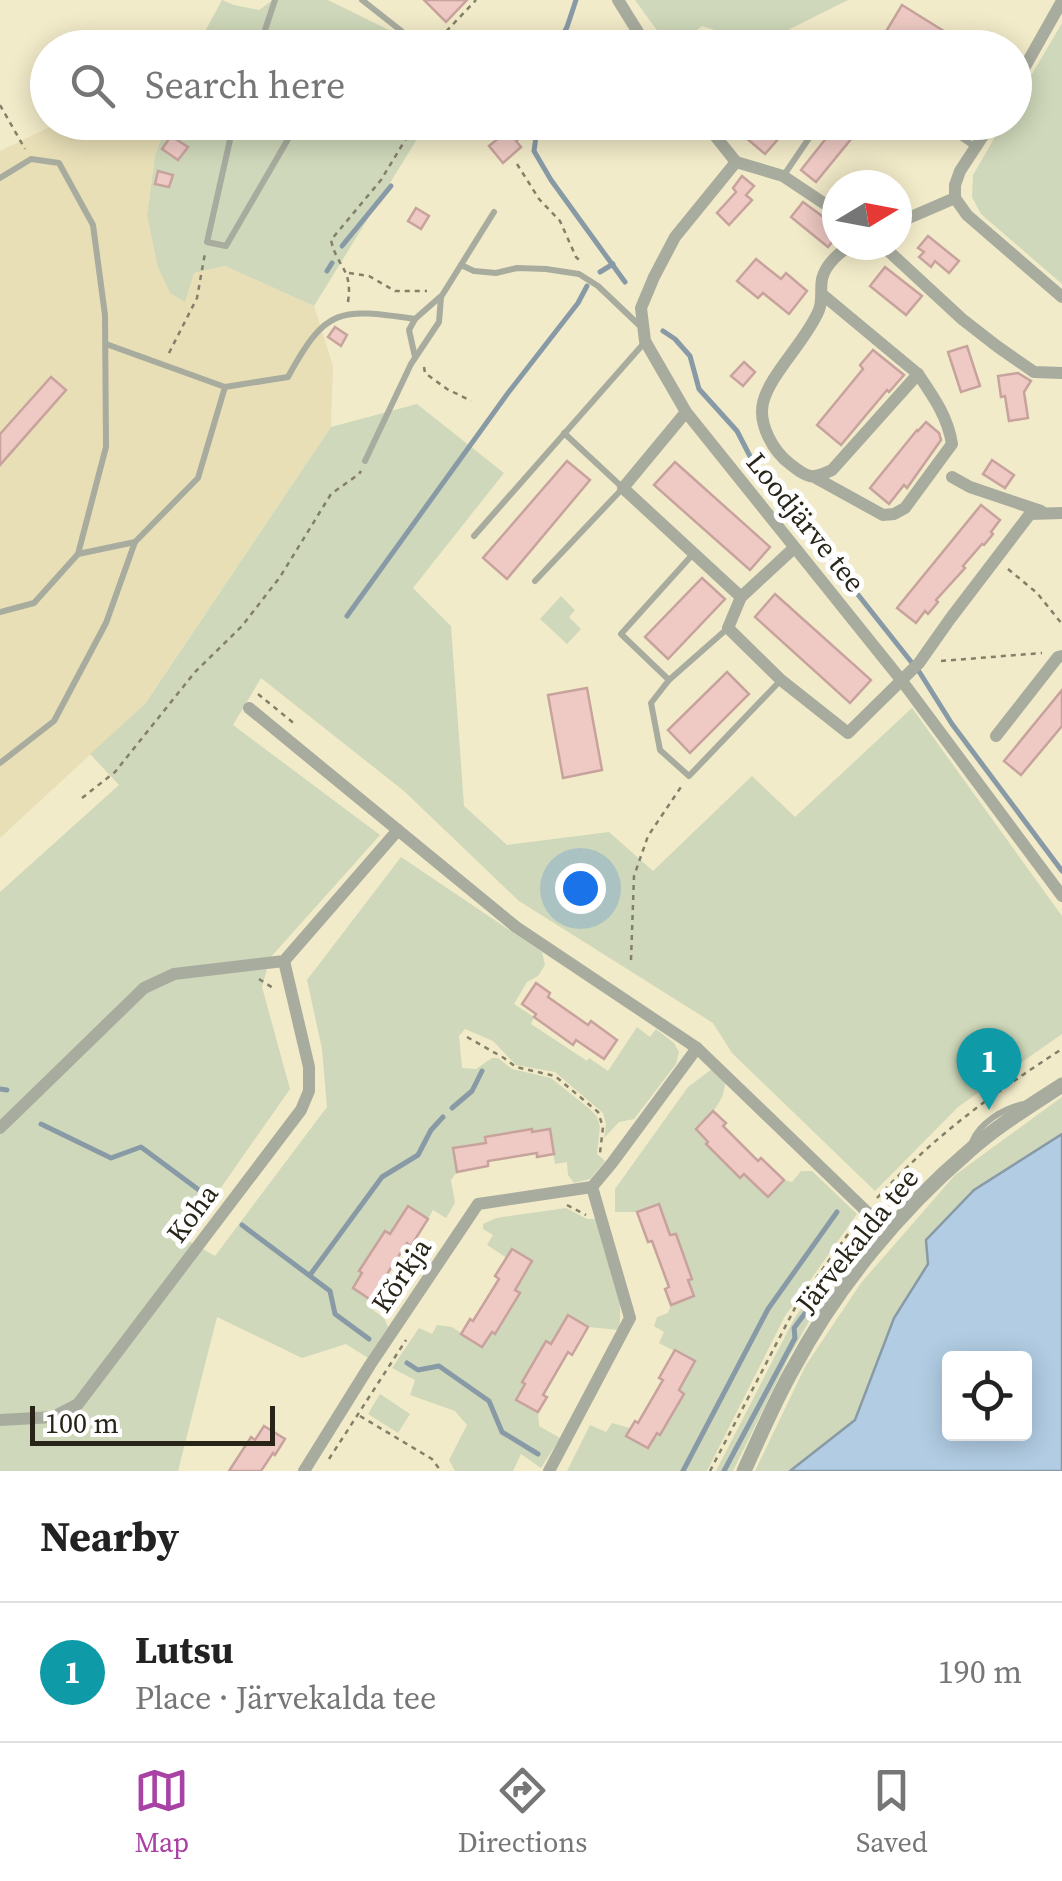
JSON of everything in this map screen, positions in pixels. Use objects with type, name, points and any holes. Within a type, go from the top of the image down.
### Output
[{"type":"street","points":[[618,0],[637,30]]},
{"type":"street","points":[[1032,54],[1062,0]]},
{"type":"street","points":[[718,140],[736,162],[783,176],[822,202]]},
{"type":"street","points":[[981,140],[960,171],[955,198],[967,216],[1062,298]]},
{"type":"street","points":[[645,335],[641,308],[654,276],[675,237],[736,162]]},
{"type":"street","points":[[912,217],[955,198]]},
{"type":"street","points":[[822,295],[918,374],[940,406],[951,433],[952,444],[905,508],[894,514],[883,514],[806,476],[782,458],[764,428],[762,406],[768,389],[818,312],[822,277],[833,260]]},
{"type":"street","points":[[898,260],[998,348],[1034,372],[1062,373]]},
{"type":"street","name":"Loodjärve tee","points":[[645,335],[686,412],[794,548],[905,678],[1062,896]]},
{"type":"street","points":[[816,478],[832,470],[918,374]]},
{"type":"street","points":[[686,412],[623,488],[740,596]]},
{"type":"street","points":[[952,477],[970,488],[1044,512]]},
{"type":"street","points":[[794,548],[740,596],[728,628],[780,680],[848,733],[919,663],[1030,514],[1062,513]]},
{"type":"street","points":[[996,736],[1060,656]]},
{"type":"street","points":[[250,708],[516,927],[697,1048],[889,1231]]},
{"type":"street","points":[[0,1128],[144,988],[174,974],[284,961],[398,830]]},
{"type":"street","name":"Koha","points":[[0,1420],[53,1417],[78,1404],[301,1110],[309,1091],[309,1067],[284,961]]},
{"type":"street","points":[[548,1471],[630,1318],[592,1187],[697,1048]]},
{"type":"street","name":"Järvekalda tee","points":[[744,1471],[794,1367],[889,1231],[969,1150],[1062,1085]]},
{"type":"street","name":"Kõrkja","points":[[304,1471],[478,1204],[592,1187]]},
{"type":"lane","points":[[265,30],[274,0]]},
{"type":"lane","points":[[362,0],[400,30]]},
{"type":"lane","points":[[230,140],[207,242],[226,246],[288,140]]},
{"type":"lane","points":[[783,176],[808,140]]},
{"type":"lane","points":[[965,140],[976,148]]},
{"type":"lane","points":[[0,178],[31,158],[59,162],[93,225],[106,316],[106,447],[78,554],[34,603],[0,612]]},
{"type":"lane","points":[[418,354],[409,330],[415,319],[442,294],[494,212]]},
{"type":"lane","points":[[461,265],[496,273],[517,268],[580,274],[645,335],[474,536]]},
{"type":"lane","points":[[365,461],[418,354],[439,322],[442,294]]},
{"type":"lane","points":[[106,344],[225,387],[288,377],[305,346],[324,324],[345,313],[415,319]]},
{"type":"lane","points":[[0,763],[54,721],[106,623],[135,542],[198,478],[225,387]]},
{"type":"lane","points":[[535,582],[623,488],[564,434]]},
{"type":"lane","points":[[78,554],[135,542]]},
{"type":"lane","points":[[670,680],[621,634],[694,553]]},
{"type":"lane","points":[[728,628],[670,680],[651,703],[660,750],[690,776],[780,680]]},
{"type":"path","points":[[448,30],[476,0]]},
{"type":"path","points":[[0,105],[31,158]]},
{"type":"path","points":[[345,313],[350,296],[348,273],[331,240],[382,180],[405,140]]},
{"type":"path","points":[[517,164],[539,199],[560,221],[576,258],[586,266],[592,282]]},
{"type":"path","points":[[163,365],[197,298],[207,242]]},
{"type":"path","points":[[348,273],[370,276],[395,291],[442,294]]},
{"type":"path","points":[[418,354],[425,373],[471,401]]},
{"type":"path","points":[[82,798],[116,772],[195,672],[242,626],[280,577],[331,494],[359,474],[365,461]]},
{"type":"path","points":[[996,559],[1037,592],[1062,624]]},
{"type":"path","points":[[919,663],[1036,652],[1060,656]]},
{"type":"path","points":[[258,694],[303,732]]},
{"type":"path","points":[[630,960],[634,876],[648,836],[690,776]]},
{"type":"path","points":[[256,979],[278,989],[290,985]]},
{"type":"path","points":[[467,1037],[516,1067],[555,1076],[598,1112],[603,1127],[599,1151],[612,1163]]},
{"type":"path","points":[[567,1205],[589,1216],[600,1214]]},
{"type":"path","points":[[320,1467],[332,1457],[409,1336]]},
{"type":"path","points":[[358,1416],[432,1459],[441,1471]]},
{"type":"shaded area","points":[[30,137],[30,140],[161,140],[147,215],[194,273],[225,266],[314,306],[333,366],[331,427],[145,704],[0,838],[0,151]]},
{"type":"green space","points":[[222,0],[259,10],[273,0],[328,0],[389,30],[206,30]]},
{"type":"green space","points":[[635,0],[848,0],[788,30],[715,30],[702,26],[697,30],[657,30]]},
{"type":"green space","points":[[1062,23],[1062,284],[981,214],[972,197],[973,175],[993,140],[1032,140],[1032,74]]},
{"type":"green space","points":[[161,140],[417,140],[314,306],[225,266],[194,273],[185,302],[170,293],[158,267],[147,215]]},
{"type":"green space","points":[[417,404],[504,473],[413,588],[451,626],[464,806],[507,845],[609,832],[653,871],[752,776],[795,817],[912,708],[1062,916],[1062,1034],[958,1107],[875,1191],[732,1053],[713,1023],[519,901],[404,791],[261,678],[233,725],[380,835],[270,958],[262,987],[290,1089],[185,1239],[215,1256],[327,1107],[322,1049],[307,980],[401,857],[542,952],[545,965],[538,976],[527,982],[514,1004],[534,1017],[531,1024],[608,1071],[637,1027],[650,1037],[656,1029],[674,1043],[679,1052],[676,1064],[634,1119],[619,1122],[604,1138],[603,1113],[555,1072],[516,1065],[493,1041],[465,1029],[459,1036],[462,1068],[476,1069],[498,1058],[512,1069],[551,1078],[597,1117],[597,1154],[605,1161],[590,1179],[574,1183],[568,1175],[567,1162],[555,1164],[549,1129],[486,1137],[486,1143],[453,1148],[457,1172],[451,1180],[455,1203],[446,1218],[433,1210],[428,1219],[408,1206],[353,1288],[374,1302],[373,1310],[388,1327],[368,1358],[346,1344],[302,1358],[217,1317],[178,1471],[0,1471],[0,892],[119,785],[90,754],[145,704],[331,427]]},
{"type":"green space","points":[[561,596],[575,610],[569,617],[581,629],[567,644],[540,619]]},
{"type":"green space","points":[[712,1069],[725,1082],[719,1102],[696,1129],[708,1142],[706,1145],[739,1177],[744,1174],[768,1197],[784,1180],[792,1182],[801,1171],[812,1171],[857,1214],[785,1316],[707,1471],[567,1471],[590,1425],[606,1432],[612,1423],[630,1428],[627,1436],[648,1448],[683,1394],[679,1390],[695,1362],[659,1343],[664,1332],[654,1326],[657,1317],[668,1313],[671,1305],[694,1296],[688,1280],[692,1278],[676,1234],[670,1235],[659,1204],[637,1212],[615,1212],[615,1189],[688,1087]]},
{"type":"green space","points":[[1062,1097],[1062,1134],[974,1190],[894,1318],[855,1420],[790,1471],[755,1471],[806,1365],[861,1283],[955,1175]]},
{"type":"green space","points":[[566,1208],[595,1219],[617,1287],[619,1330],[588,1327],[568,1315],[522,1382],[525,1384],[517,1400],[538,1412],[539,1426],[560,1438],[541,1468],[521,1454],[513,1471],[455,1471],[449,1460],[467,1425],[455,1411],[410,1395],[415,1380],[392,1368],[419,1328],[432,1334],[437,1325],[452,1327],[482,1347],[495,1333],[532,1261],[512,1249],[507,1258],[487,1245],[493,1235],[483,1229],[483,1224],[496,1218]]},
{"type":"green space","points":[[862,1221],[867,1223],[870,1238],[812,1316],[733,1471],[716,1471],[794,1319]]},
{"type":"green space","points":[[380,1394],[410,1414],[398,1433],[368,1414]]},
{"type":"water","points":[[1062,1134],[1062,1471],[790,1471],[855,1420],[894,1318],[928,1264],[926,1240],[974,1190]]},
{"type":"building","points":[[424,0],[467,0],[446,22]]},
{"type":"building","points":[[902,5],[942,30],[887,30]]},
{"type":"building","points":[[168,140],[188,147],[178,160],[162,149]]},
{"type":"building","points":[[496,140],[517,140],[521,147],[503,163],[489,146]]},
{"type":"building","points":[[749,140],[777,140],[765,154]]},
{"type":"building","points":[[825,140],[850,140],[822,170],[816,182],[801,170]]},
{"type":"building","points":[[158,171],[173,175],[169,187],[155,184]]},
{"type":"building","points":[[742,176],[754,186],[746,195],[752,200],[729,225],[717,213],[736,192],[733,188]]},
{"type":"building","points":[[803,202],[822,216],[822,242],[791,217]]},
{"type":"building","points":[[416,208],[429,216],[421,229],[408,221]]},
{"type":"building","points":[[928,236],[959,261],[949,273],[935,261],[931,267],[919,257],[924,252],[918,248]]},
{"type":"building","points":[[756,259],[781,279],[786,273],[807,291],[789,314],[763,293],[758,298],[737,281]]},
{"type":"building","points":[[885,267],[922,296],[906,315],[870,286]]},
{"type":"building","points":[[335,327],[347,335],[341,346],[328,337]]},
{"type":"building","points":[[967,346],[980,386],[961,392],[948,352]]},
{"type":"building","points":[[873,350],[904,375],[841,445],[817,425],[863,369],[860,365]]},
{"type":"building","points":[[744,362],[755,372],[743,386],[731,376]]},
{"type":"building","points":[[1018,373],[1031,381],[1024,392],[1028,418],[1009,421],[998,376]]},
{"type":"building","points":[[51,377],[66,390],[0,465],[0,434]]},
{"type":"building","points":[[926,422],[941,440],[907,488],[904,485],[889,504],[870,488]]},
{"type":"building","points":[[992,460],[1014,475],[1005,488],[983,474]]},
{"type":"building","points":[[567,461],[590,480],[507,579],[483,558]]},
{"type":"building","points":[[675,462],[770,547],[750,570],[654,485]]},
{"type":"building","points":[[981,505],[1000,520],[993,534],[963,566],[928,614],[925,611],[916,623],[897,608]]},
{"type":"building","points":[[702,578],[725,599],[668,659],[645,637]]},
{"type":"building","points":[[775,594],[871,680],[850,703],[755,617]]},
{"type":"building","points":[[727,672],[749,694],[690,753],[668,730]]},
{"type":"building","points":[[587,688],[602,770],[563,778],[548,695]]},
{"type":"building","points":[[1062,690],[1062,726],[1021,775],[1004,761]]},
{"type":"building","points":[[536,983],[550,993],[548,997],[617,1040],[604,1059],[576,1040],[573,1045],[522,1004]]},
{"type":"building","points":[[713,1111],[758,1161],[761,1158],[784,1180],[768,1197],[744,1174],[740,1178],[696,1129]]},
{"type":"building","points":[[550,1129],[554,1154],[488,1161],[488,1166],[457,1172],[453,1148],[486,1143],[485,1137]]},
{"type":"building","points":[[659,1204],[670,1235],[676,1234],[692,1279],[688,1280],[694,1296],[671,1305],[665,1289],[669,1287],[637,1212]]},
{"type":"building","points":[[408,1206],[428,1219],[411,1246],[407,1243],[380,1285],[383,1287],[374,1302],[353,1288],[362,1273],[359,1271],[385,1231],[390,1234]]},
{"type":"building","points":[[512,1249],[532,1261],[515,1290],[520,1293],[495,1334],[492,1332],[482,1347],[461,1334],[499,1279],[495,1276]]},
{"type":"building","points":[[568,1315],[588,1327],[572,1355],[568,1352],[543,1395],[547,1397],[538,1412],[516,1400],[546,1341],[551,1344]]},
{"type":"building","points":[[675,1350],[695,1361],[679,1390],[684,1394],[648,1448],[626,1436],[663,1380],[659,1378]]},
{"type":"building","points":[[264,1426],[285,1439],[275,1455],[261,1471],[229,1471],[251,1437],[255,1440]]},
{"type":"waterway","points":[[565,30],[576,0]]},
{"type":"waterway","points":[[536,140],[534,151],[551,180],[625,282]]},
{"type":"waterway","points":[[342,246],[391,186]]},
{"type":"waterway","points":[[327,271],[332,263]]},
{"type":"waterway","points":[[600,272],[613,264]]},
{"type":"waterway","points":[[347,616],[587,286]]},
{"type":"waterway","points":[[663,331],[690,356],[699,389],[737,431],[753,462],[920,673],[952,724],[1062,871]]},
{"type":"waterway","points":[[452,1108],[472,1091],[482,1071]]},
{"type":"waterway","points":[[0,1089],[7,1090]]},
{"type":"waterway","points":[[310,1275],[382,1177],[418,1155],[443,1117]]},
{"type":"waterway","points":[[41,1124],[111,1158],[141,1147],[203,1193]]},
{"type":"waterway","points":[[683,1471],[768,1309],[837,1212]]},
{"type":"waterway","points":[[242,1225],[330,1291],[335,1314],[369,1339]]},
{"type":"waterway","points":[[724,1471],[795,1338],[794,1328],[842,1264]]},
{"type":"waterway","points":[[407,1363],[418,1370],[439,1366],[489,1401],[502,1432],[538,1454]]},
{"type":"place","name":"Lutsu","points":[[989,1110]]}]
